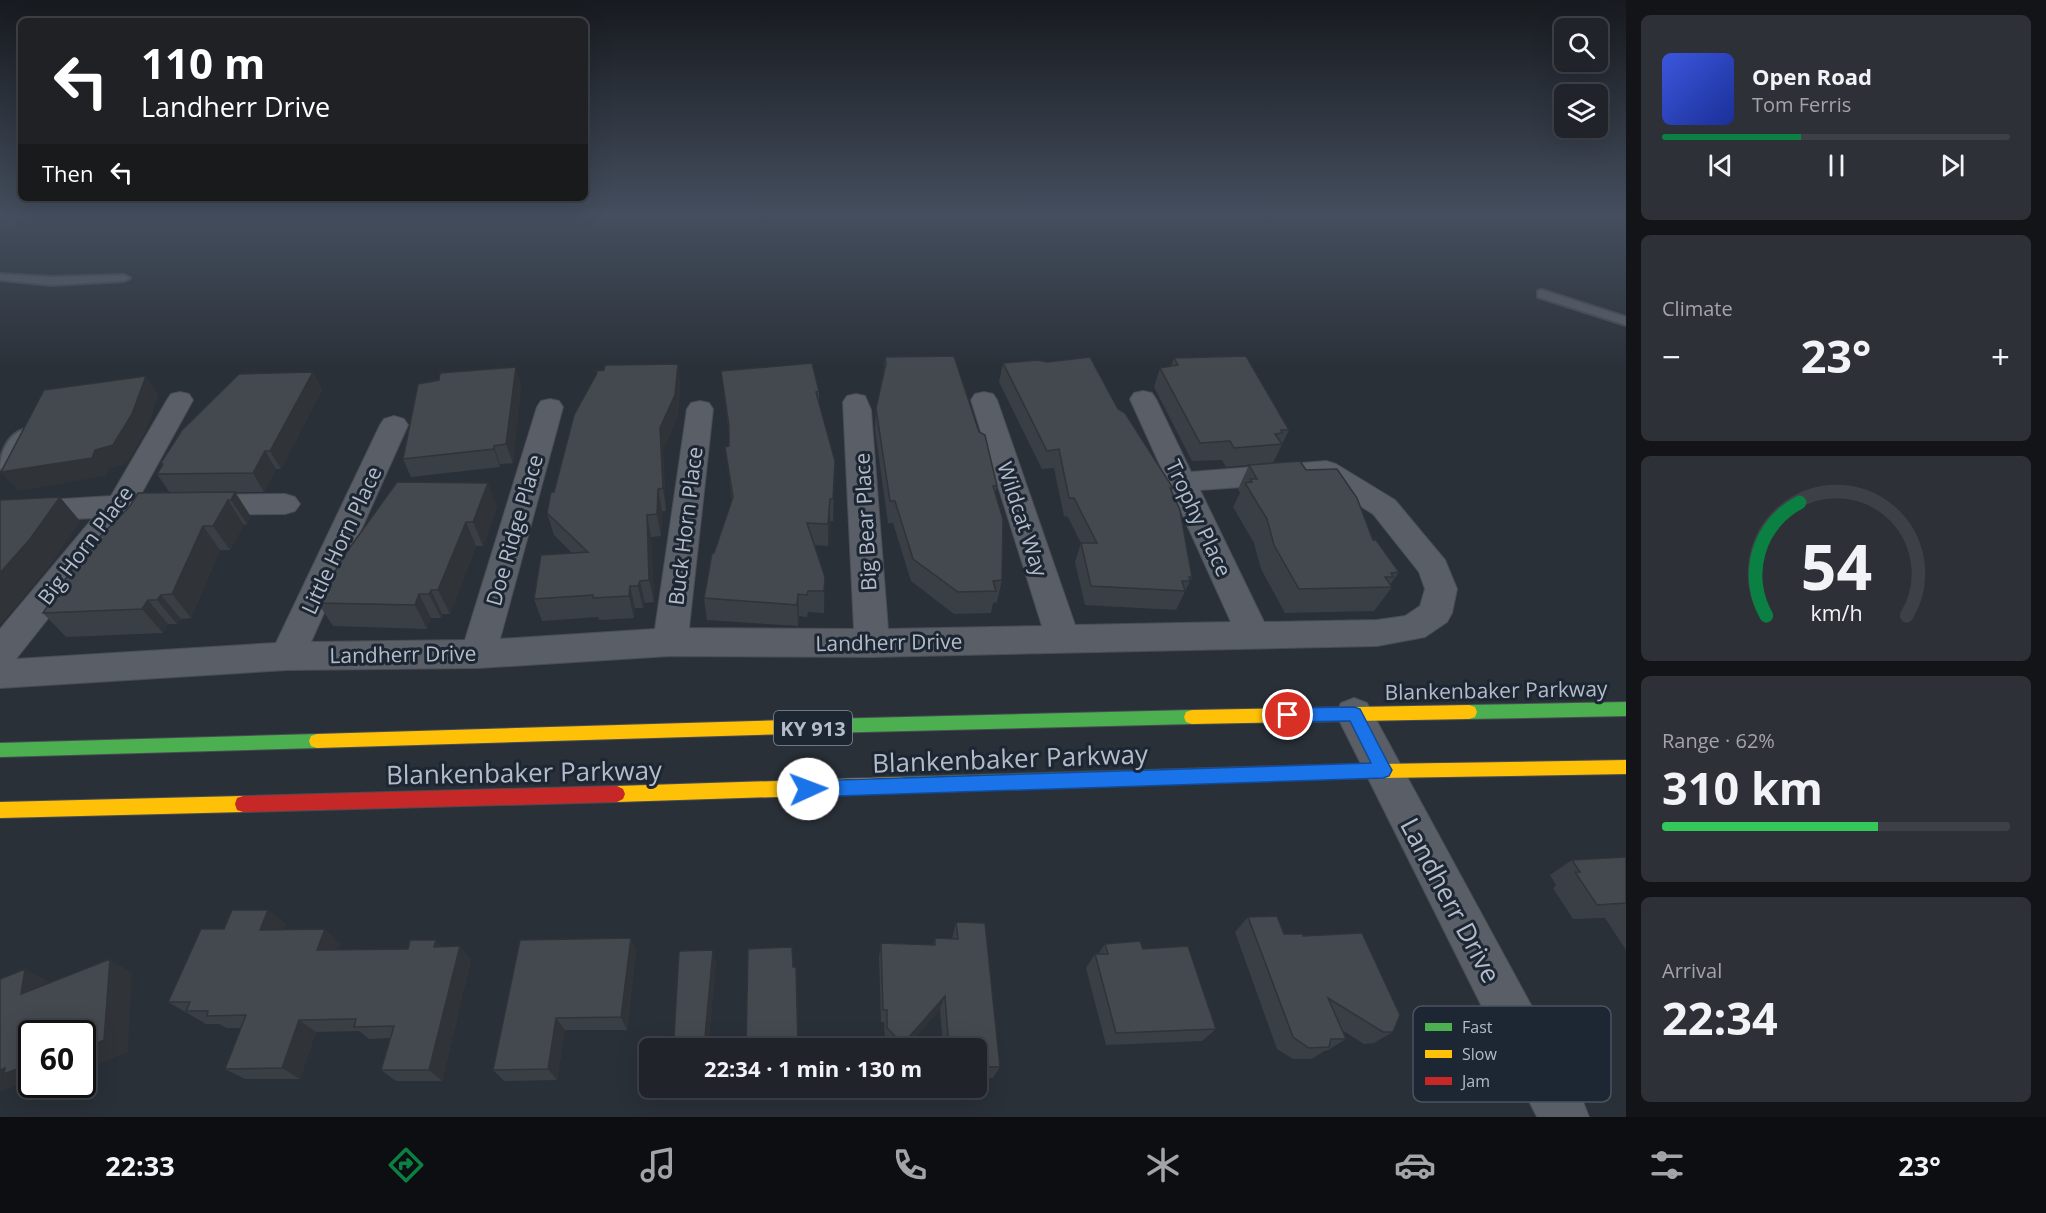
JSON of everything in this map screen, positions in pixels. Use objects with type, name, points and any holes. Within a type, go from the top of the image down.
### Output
[{"type":"main road","name":"Blankenbaker Parkway","points":[[0,750],[1000,721],[1626,709]]},
{"type":"main road","name":"Blankenbaker Parkway","points":[[0,810],[760,790],[1383,770],[1626,767]]},
{"type":"street","name":"Trophy Place","points":[[1143,399],[1254,636]]},
{"type":"street","name":"Big Horn Place","points":[[0,653],[120,506],[180,400]]},
{"type":"street","name":"Wildcat Way","points":[[984,400],[1063,639]]},
{"type":"street","name":"Big Bear Place","points":[[856,402],[872,643]]},
{"type":"street","name":"Doe Ridge Place","points":[[478,654],[550,407]]},
{"type":"street","name":"Buck Horn Place","points":[[670,642],[700,409]]},
{"type":"street","name":"Little Horn Place","points":[[287,656],[394,425]]},
{"type":"street","name":"Landherr Drive","points":[[0,674],[287,656],[478,654],[670,642],[872,643],[1377,633],[1413,628],[1435,613],[1441,589],[1434,568],[1384,507],[1326,471],[1182,482]]},
{"type":"street","points":[[0,513],[120,506],[285,504]]},
{"type":"street","name":"Landherr Drive","points":[[1354,714],[1506,1006]]},
{"type":"street","name":"Landherr Drive","points":[[1556,1102],[1564,1117]]},
{"type":"lane","points":[[0,277],[52,281],[124,278]]},
{"type":"lane","points":[[1542,294],[1626,321]]},
{"type":"lane","points":[[0,464],[23,435]]},
{"type":"building","points":[[954,356],[979,432],[985,435],[997,486],[993,486],[1003,519],[1002,580],[993,581],[996,591],[958,592],[913,559],[895,501],[890,501],[876,408],[886,363],[885,357]]},
{"type":"building","points":[[1246,356],[1289,430],[1281,430],[1282,433],[1275,434],[1282,444],[1234,448],[1230,441],[1200,443],[1160,368],[1178,365],[1174,358]]},
{"type":"building","points":[[1090,357],[1118,409],[1125,413],[1173,488],[1170,488],[1180,510],[1192,577],[1189,577],[1190,581],[1182,581],[1185,591],[1091,586],[1081,543],[1097,543],[1074,498],[1069,498],[1059,449],[1047,451],[1003,363],[1038,360],[1047,362]]},
{"type":"building","points":[[812,363],[819,391],[816,392],[835,461],[833,499],[830,499],[828,524],[807,523],[825,577],[824,591],[808,591],[807,595],[798,594],[797,605],[704,598],[712,553],[714,553],[733,497],[725,447],[729,446],[729,426],[721,371]]},
{"type":"building","points":[[678,364],[675,395],[660,428],[663,488],[658,489],[657,514],[647,515],[649,580],[640,581],[638,586],[630,586],[629,596],[593,598],[593,595],[534,599],[541,555],[588,552],[547,513],[574,415],[596,371],[604,370],[605,365]]},
{"type":"building","points":[[516,367],[506,444],[494,446],[494,449],[403,459],[418,384],[439,380],[440,373]]},
{"type":"building","points":[[313,372],[270,451],[265,451],[253,473],[157,474],[163,464],[160,464],[182,430],[239,374]]},
{"type":"building","points":[[146,376],[132,414],[113,445],[95,450],[92,458],[1,472],[44,390]]},
{"type":"building","points":[[1300,461],[1306,470],[1337,469],[1357,498],[1373,540],[1376,540],[1399,572],[1391,573],[1393,577],[1385,577],[1392,587],[1299,589],[1274,545],[1267,519],[1245,483],[1252,482],[1250,479],[1257,479],[1249,465]]},
{"type":"building","points":[[397,482],[488,483],[473,522],[466,522],[438,590],[431,590],[429,594],[419,594],[415,605],[318,603],[343,557]]},
{"type":"building","points":[[235,492],[213,526],[203,526],[172,594],[161,595],[157,600],[148,600],[142,609],[43,613],[80,557],[130,506],[138,493]]},
{"type":"building","points":[[60,497],[30,539],[0,573],[0,500]]},
{"type":"building","points":[[1626,857],[1626,903],[1597,905],[1575,872],[1580,872],[1572,860]]},
{"type":"building","points":[[232,910],[268,910],[260,930],[325,929],[317,950],[408,949],[410,940],[436,940],[434,947],[460,946],[429,1070],[381,1070],[394,1026],[354,1027],[356,1019],[299,1020],[282,1068],[225,1069],[246,1015],[207,1016],[208,1011],[186,1011],[190,1002],[168,1002],[201,929],[224,929]]},
{"type":"building","points":[[1277,916],[1284,934],[1303,934],[1303,936],[1362,933],[1400,1015],[1393,1032],[1383,1032],[1328,998],[1346,1039],[1331,1039],[1329,1047],[1309,1048],[1293,1037],[1248,917]]},
{"type":"building","points":[[956,922],[985,923],[1000,1067],[987,1067],[987,1038],[948,1038],[945,996],[909,1037],[896,1037],[887,1028],[887,1010],[883,1010],[881,943],[935,945],[935,938],[958,939]]},
{"type":"building","points":[[631,938],[621,1017],[556,1018],[548,1069],[493,1070],[520,940]]},
{"type":"building","points":[[1140,941],[1143,949],[1188,946],[1216,1029],[1116,1033],[1095,954],[1108,954],[1105,944]]},
{"type":"building","points":[[792,947],[793,967],[796,967],[798,1038],[746,1038],[748,949]]},
{"type":"building","points":[[713,950],[705,1037],[674,1038],[679,951]]},
{"type":"building","points":[[110,959],[104,1040],[96,1044],[96,1020],[18,1020],[18,1068],[4,1074],[5,1068],[0,1070],[0,979],[25,969],[21,994]]},
{"type":"traffic: fast","points":[[1469,712],[1626,709]]},
{"type":"traffic: fast","points":[[824,726],[1192,717]]},
{"type":"traffic: fast","points":[[0,750],[317,741]]},
{"type":"traffic: fast","points":[[901,785],[1319,772]]},
{"type":"traffic: slow","points":[[1192,717],[1469,712]]},
{"type":"traffic: slow","points":[[317,741],[824,726]]},
{"type":"traffic: slow","points":[[1319,772],[1626,767]]},
{"type":"traffic: slow","points":[[617,794],[901,785]]},
{"type":"traffic: slow","points":[[0,810],[243,804]]},
{"type":"traffic: jam","points":[[243,804],[617,794]]},
{"type":"route","points":[[808,789],[1383,770],[1354,714],[1288,715]]}]
